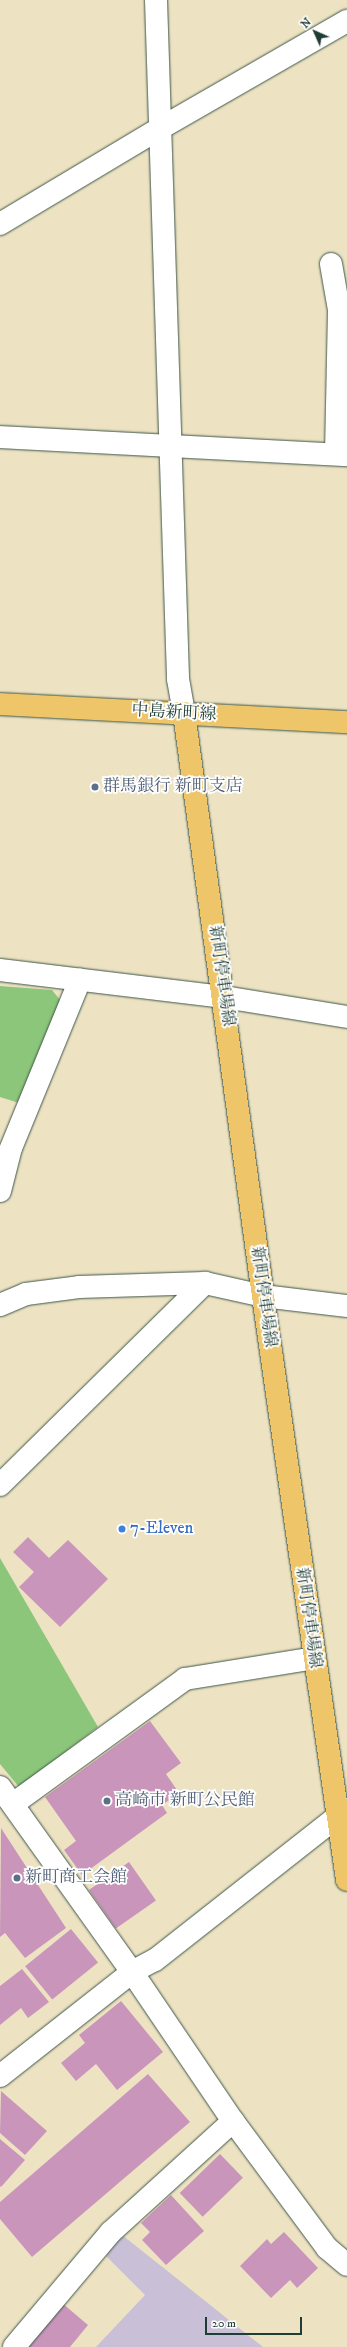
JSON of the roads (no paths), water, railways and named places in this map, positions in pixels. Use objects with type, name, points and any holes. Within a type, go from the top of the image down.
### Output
[{"type":"main road","name":"中島新町線","points":[[0,704],[347,722]]},
{"type":"main road","name":"新町停車場線","points":[[184,713],[314,1658],[342,1813],[347,1880]]},
{"type":"street","points":[[156,0],[178,680],[184,713]]},
{"type":"street","points":[[0,224],[159,129],[347,21]]},
{"type":"street","points":[[0,437],[341,454],[343,310],[331,264]]},
{"type":"street","points":[[0,970],[224,997],[347,1017]]},
{"type":"street","points":[[0,1191],[11,1148],[80,980]]},
{"type":"street","points":[[0,1485],[205,1283]]},
{"type":"street","points":[[0,1305],[26,1294],[79,1287],[205,1283],[263,1296],[347,1306]]},
{"type":"street","points":[[13,1804],[185,1679],[314,1658]]},
{"type":"street","points":[[0,1787],[132,1972],[233,2121],[327,2248],[347,2265]]},
{"type":"street","points":[[0,2076],[132,1972],[155,1960],[342,1813]]},
{"type":"street","points":[[14,2347],[111,2232],[233,2121]]},
{"type":"place","name":"群馬銀行 新町支店","points":[[95,787]]},
{"type":"place","name":"7-Eleven","points":[[122,1529]]},
{"type":"place","name":"高崎市 新町公民館","points":[[107,1801]]},
{"type":"place","name":"新町商工会館","points":[[17,1878]]}]
